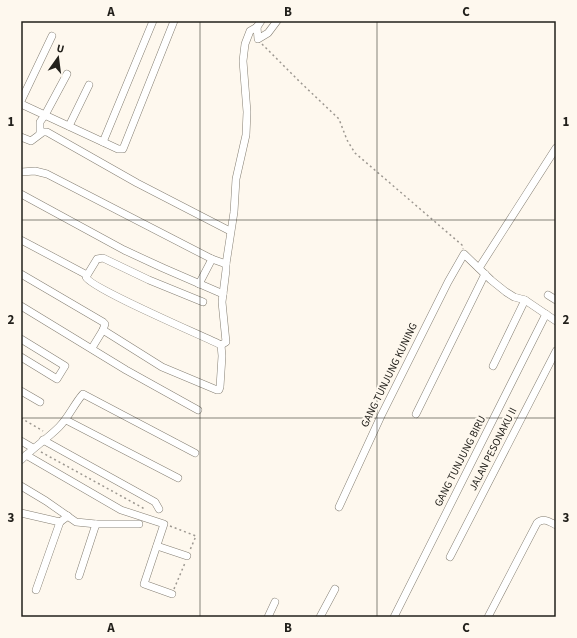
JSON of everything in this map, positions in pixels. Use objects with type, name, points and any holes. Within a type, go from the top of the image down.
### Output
[{"type":"street","points":[[103,142],[153,21]]},
{"type":"street","points":[[52,36],[21,103],[118,150],[123,149],[174,21]]},
{"type":"street","points":[[256,26],[258,39],[268,33],[277,21]]},
{"type":"street","points":[[221,345],[226,342],[222,310],[236,179],[246,135],[247,112],[244,53],[248,36],[256,26]]},
{"type":"street","points":[[40,133],[40,122],[66,74]]},
{"type":"street","points":[[69,126],[89,85]]},
{"type":"street","points":[[21,137],[32,141],[40,133],[47,132],[230,231]]},
{"type":"street","points":[[479,268],[556,148]]},
{"type":"street","points":[[21,172],[35,171],[47,174],[212,259],[226,264]]},
{"type":"street","points":[[21,194],[124,250],[223,294]]},
{"type":"street","points":[[21,240],[87,275]]},
{"type":"street","points":[[464,254],[506,292],[514,297],[525,300],[556,321]]},
{"type":"street","name":"GANG TUNJUNG KUNING","points":[[339,507],[387,402],[448,282],[464,254]]},
{"type":"street","points":[[203,302],[103,258],[97,259],[86,279],[154,314],[221,345]]},
{"type":"street","points":[[199,284],[212,259]]},
{"type":"street","points":[[21,274],[105,324],[92,348]]},
{"type":"street","points":[[416,414],[485,274]]},
{"type":"street","points":[[548,295],[556,300]]},
{"type":"street","points":[[493,366],[525,300]]},
{"type":"street","points":[[21,306],[126,370],[198,410]]},
{"type":"street","name":"GANG TUNJUNG BIRU","points":[[394,617],[546,314]]},
{"type":"street","points":[[103,330],[162,367],[216,390],[219,390],[220,387],[222,356],[221,345]]},
{"type":"street","points":[[21,340],[65,366],[57,379],[21,358]]},
{"type":"street","name":"JALAN PESONAKU II","points":[[450,557],[556,351]]},
{"type":"street","points":[[21,390],[40,402]]},
{"type":"street","points":[[172,594],[144,584],[164,524],[121,510],[24,457],[66,420],[83,394],[86,394],[195,453]]},
{"type":"street","points":[[66,420],[178,478]]},
{"type":"street","points":[[43,440],[155,502],[159,509]]},
{"type":"street","points":[[21,441],[33,448]]},
{"type":"street","points":[[21,486],[76,522],[96,524],[139,524]]},
{"type":"street","points":[[21,514],[60,522]]},
{"type":"street","points":[[36,590],[60,522],[68,516]]},
{"type":"street","points":[[488,617],[537,522],[540,520],[546,520],[556,525]]},
{"type":"street","points":[[79,576],[96,524]]},
{"type":"street","points":[[157,546],[187,556]]},
{"type":"street","points":[[320,617],[334,589]]},
{"type":"street","points":[[268,617],[275,602]]},
{"type":"path","points":[[258,39],[339,119],[347,140],[355,153],[462,245],[464,254]]},
{"type":"path","points":[[21,418],[50,435]]},
{"type":"path","points":[[33,448],[143,508],[149,519]]}]
